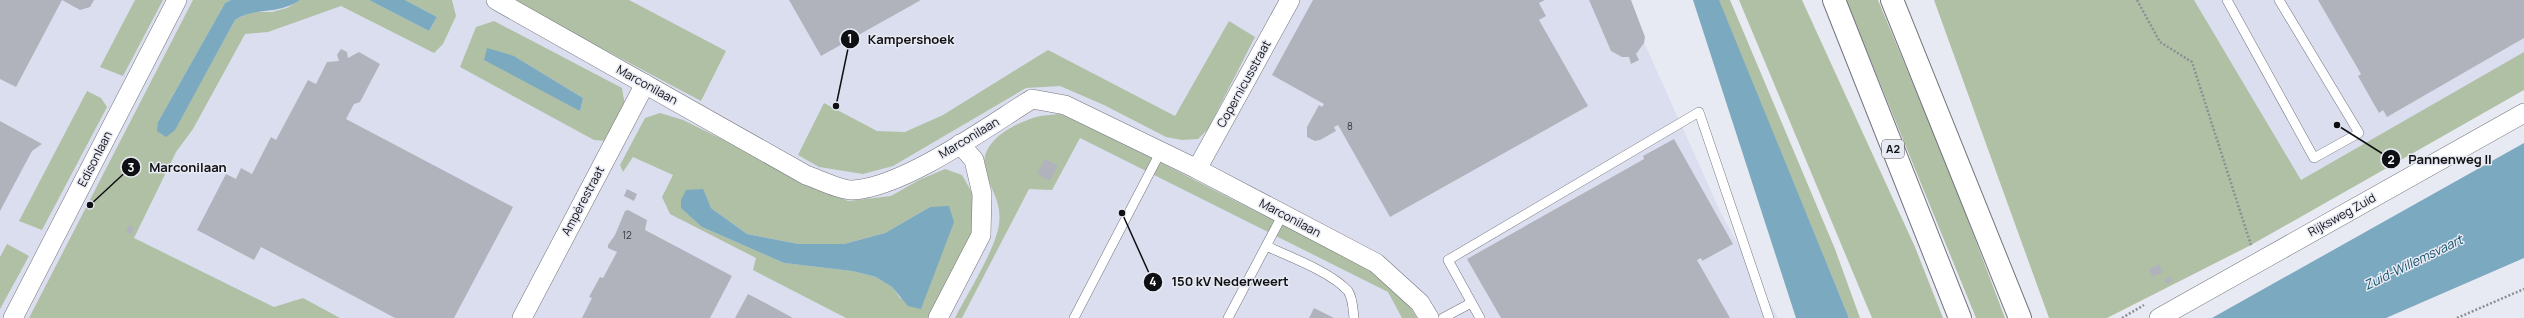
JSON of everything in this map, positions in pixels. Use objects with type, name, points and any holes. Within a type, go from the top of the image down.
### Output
[{"type":"highway","name":"A2","points":[[1834,0],[1960,318]]},
{"type":"highway","points":[[1892,0],[2020,318]]},
{"type":"street","name":"Edisonlaan","points":[[12,318],[177,0]]},
{"type":"street","name":"Marconilaan","points":[[496,0],[806,176],[852,190],[895,180],[960,144],[1032,99],[1065,105],[1197,169],[1376,263],[1420,303],[1429,318]]},
{"type":"street","name":"Copernicusstraat","points":[[1197,169],[1290,0]]},
{"type":"street","name":"Ampèrestraat","points":[[522,318],[645,84]]},
{"type":"street","name":"Rijksweg Zuid","points":[[2159,318],[2524,113]]},
{"type":"street","points":[[938,318],[981,235],[980,188],[974,160],[960,144]]},
{"type":"lane","points":[[2227,0],[2314,158],[2359,133],[2279,0]]},
{"type":"lane","points":[[1480,318],[1448,260],[1699,112],[1768,318]]},
{"type":"lane","points":[[1074,318],[1161,151]]},
{"type":"lane","points":[[1228,318],[1283,214]]},
{"type":"lane","points":[[1266,246],[1325,275],[1341,286],[1351,298],[1354,318]]},
{"type":"lane","points":[[1443,318],[1471,303]]},
{"type":"path","points":[[2137,0],[2160,42],[2192,62],[2251,245]]},
{"type":"path","points":[[2457,318],[2524,289]]},
{"type":"shaded area","points":[[0,0],[1625,0],[1721,213],[1778,318],[0,318]]},
{"type":"shaded area","points":[[2191,0],[2524,0],[2524,61],[2299,189]]},
{"type":"green space","points":[[135,0],[163,0],[123,76],[100,67]]},
{"type":"green space","points":[[193,0],[231,0],[225,3],[158,122],[175,129],[235,20],[251,12],[272,12],[287,8],[300,0],[369,0],[429,31],[437,17],[405,0],[452,0],[456,16],[443,44],[434,53],[341,6],[268,32],[245,34],[193,129],[176,152],[134,238],[274,307],[303,298],[340,318],[29,318]]},
{"type":"green space","points":[[511,0],[629,0],[726,51],[701,101]]},
{"type":"green space","points":[[1718,0],[1730,0],[1835,249],[1860,318],[1849,318]]},
{"type":"green space","points":[[1739,0],[1802,0],[1915,247],[1943,318],[1872,318]]},
{"type":"green space","points":[[1846,0],[1878,0],[1952,178],[2005,318],[1976,318]]},
{"type":"green space","points":[[1934,0],[2194,0],[2301,180],[2524,52],[2524,90],[2251,245],[2107,318],[2049,318]]},
{"type":"green space","points":[[494,21],[622,88],[625,106],[606,141],[594,140],[460,67],[476,27]],"holes":[[[514,56],[583,98],[580,111]]]},
{"type":"green space","points":[[1229,21],[1255,37],[1208,129],[1198,139],[1182,140],[1166,137],[1104,105],[1060,86],[1026,88],[893,166],[863,174],[819,167],[798,155],[824,103],[877,131],[905,132],[943,115],[1048,50],[1175,116]]},
{"type":"green space","points":[[87,91],[101,98],[107,107],[42,230],[19,221]]},
{"type":"green space","points":[[660,113],[683,120],[848,201],[891,196],[919,180],[945,169],[962,175],[974,196],[978,222],[931,318],[846,318],[753,270],[756,258],[670,214],[662,197],[673,175],[633,157],[623,172],[620,165],[645,118]],"holes":[[[702,189],[711,208],[747,234],[799,244],[844,244],[885,233],[930,207],[901,299],[892,287],[876,277],[852,271],[784,263],[702,227]]]},
{"type":"green space","points":[[1060,114],[1084,123],[1364,267],[1395,288],[1417,318],[1402,318],[1388,292],[1080,138],[1052,190],[1029,189],[962,318],[955,318],[993,246],[999,224],[999,209],[985,169],[987,150],[1000,135],[1018,124],[1039,116]]},
{"type":"green space","points":[[7,244],[29,256],[0,309],[0,257]]},
{"type":"water","points":[[231,0],[300,0],[283,8],[251,13],[235,20],[175,130],[166,137],[157,131],[158,122],[225,3]]},
{"type":"water","points":[[369,0],[405,0],[437,17],[429,31]]},
{"type":"water","points":[[1693,0],[1719,0],[1849,318],[1796,318]]},
{"type":"water","points":[[487,48],[514,56],[583,98],[580,111],[484,60]]},
{"type":"water","name":"Zuid-Willemsvaart","points":[[2524,143],[2524,258],[2386,318],[2212,318]]},
{"type":"water","points":[[703,189],[711,208],[747,234],[799,244],[844,244],[885,233],[930,207],[949,206],[954,222],[921,309],[908,306],[892,287],[876,277],[852,271],[784,263],[702,227],[681,208],[681,200],[686,190]]},
{"type":"building","points":[[0,0],[62,0],[16,87],[0,79]]},
{"type":"building","points":[[62,0],[94,0],[90,7],[80,10]]},
{"type":"building","points":[[789,0],[921,0],[821,56]]},
{"type":"building","points":[[1313,0],[1545,0],[1539,3],[1546,16],[1539,20],[1588,106],[1390,217],[1338,125],[1334,127],[1336,131],[1320,140],[1315,141],[1307,137],[1307,127],[1319,105],[1322,107],[1324,104],[1272,75]]},
{"type":"building","points":[[1589,0],[1631,0],[1645,37],[1644,43],[1636,54],[1639,60],[1631,64],[1629,57],[1622,57],[1611,51]]},
{"type":"building","points":[[2318,0],[2524,0],[2524,38],[2387,117],[2383,110],[2379,113],[2358,76],[2361,74]]},
{"type":"building","points":[[341,49],[347,52],[348,58],[359,52],[380,64],[360,102],[354,104],[346,119],[513,207],[454,318],[395,318],[261,247],[254,260],[197,230],[226,174],[236,179],[241,168],[252,174],[271,137],[276,140],[308,80],[316,84],[327,62],[339,61],[337,55]]},
{"type":"building","points":[[0,121],[42,144],[32,151],[0,211]]},
{"type":"building","points":[[1674,139],[1733,244],[1702,261],[1701,258],[1697,260],[1730,318],[1501,318],[1467,259],[1644,159],[1643,156]]},
{"type":"building","points":[[1045,159],[1058,166],[1050,181],[1037,174]]},
{"type":"building","points":[[627,189],[637,194],[634,201],[624,196]]},
{"type":"building","points":[[628,210],[647,220],[645,230],[732,276],[710,318],[582,318],[592,298],[589,297],[600,277],[603,278],[617,252],[608,248],[608,245],[615,235],[625,211]]},
{"type":"building","points":[[129,225],[134,228],[131,234],[126,232]]},
{"type":"building","points":[[2159,264],[2163,272],[2152,277],[2149,269]]},
{"type":"building","points":[[2170,276],[2173,281],[2167,284],[2164,280]]},
{"type":"building","points":[[748,294],[771,306],[793,318],[735,318]]},
{"type":"building","points":[[1314,308],[1334,318],[1309,318]]},
{"type":"place","name":"Kampershoek","points":[[836,106]]},
{"type":"place","name":"Pannenweg II","points":[[2337,125]]},
{"type":"place","name":"Marconilaan","points":[[90,205]]},
{"type":"place","name":"150 kV Nederweert","points":[[1122,213]]}]
